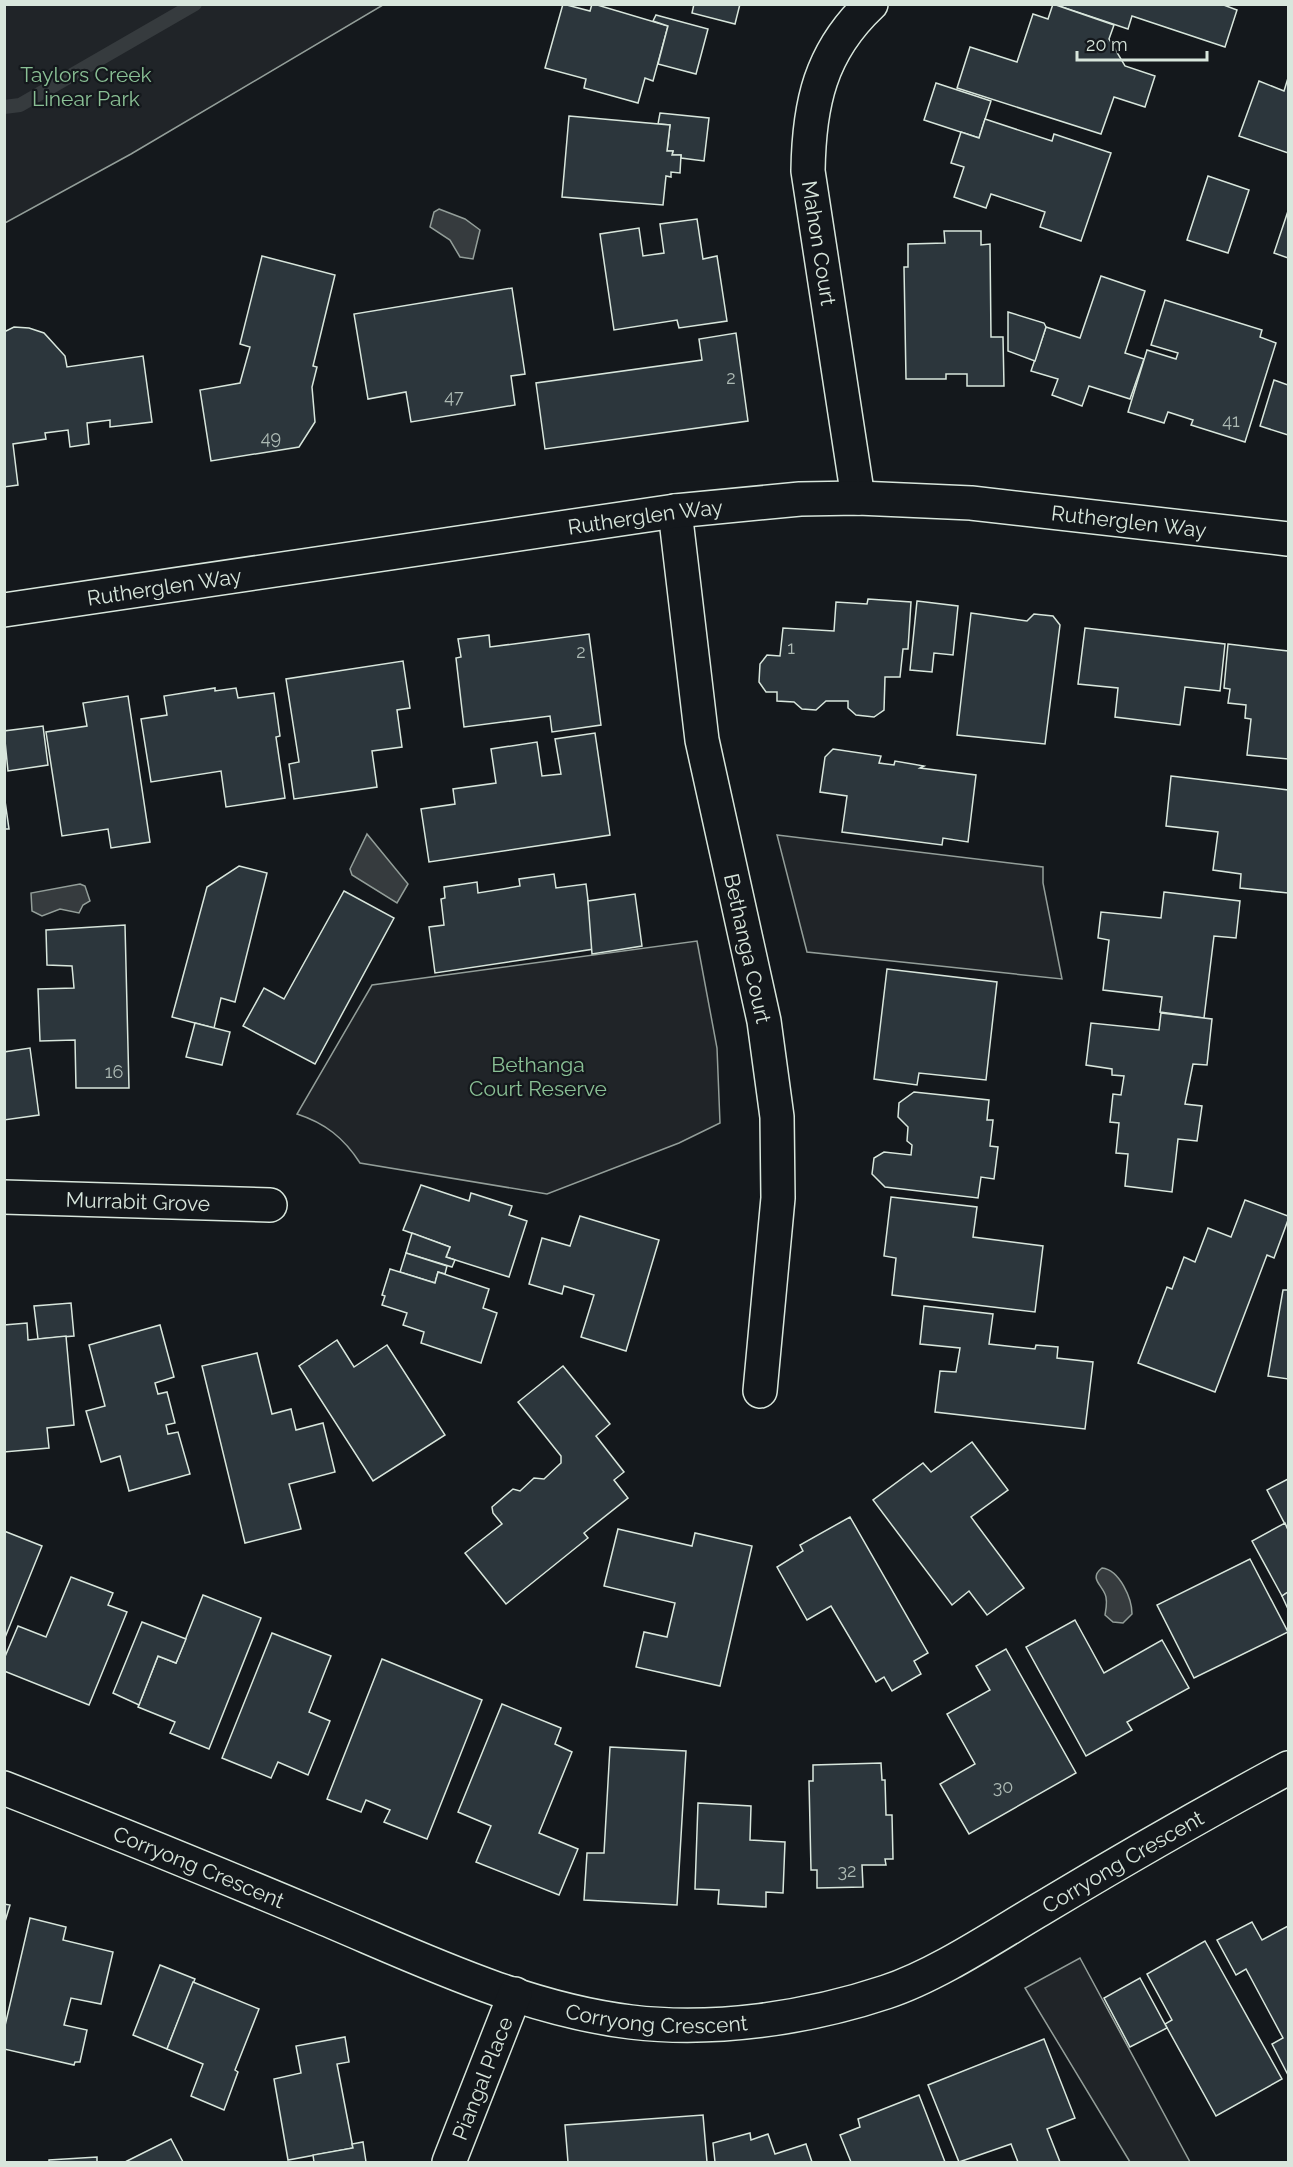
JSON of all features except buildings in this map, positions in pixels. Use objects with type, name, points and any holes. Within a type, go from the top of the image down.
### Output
[{"type":"street","name":"Mahon Court","points":[[858,498],[808,171],[808,139],[811,108],[823,73],[839,43],[872,4]]},
{"type":"street","name":"Rutherglen Way","points":[[4,610],[675,511],[752,502],[858,498],[971,503],[1288,539]]},
{"type":"street","name":"Bethanga Court","points":[[675,511],[702,740],[764,1021],[777,1116],[778,1198],[760,1391]]},
{"type":"street","name":"Murrabit Grove","points":[[4,1197],[270,1205]]},
{"type":"street","name":"Corryong Crescent","points":[[4,1788],[168,1852],[462,1976],[572,2010],[630,2022],[696,2026],[755,2021],[888,1992],[956,1959],[1137,1851],[1288,1768]]},
{"type":"street","name":"Piangal Place","points":[[449,2163],[515,1994]]},
{"type":"green space","name":"Taylors Creek Linear Park","points":[[4,5],[383,5],[131,154],[5,223]]},
{"type":"green space","points":[[777,835],[1043,867],[1043,883],[1062,979],[807,952]]},
{"type":"green space","name":"Bethanga Court Reserve","points":[[697,941],[717,1048],[720,1123],[679,1143],[547,1194],[360,1163],[333,1133],[297,1114],[372,985]]},
{"type":"green space","points":[[1080,1958],[1190,2162],[1130,2162],[1025,1988]]},
{"type":"shaded area","points":[[439,209],[465,219],[480,230],[473,259],[460,257],[450,240],[430,227],[434,212]]},
{"type":"shaded area","points":[[367,834],[408,884],[397,903],[352,875],[350,869]]},
{"type":"shaded area","points":[[80,884],[85,886],[90,901],[83,905],[79,913],[60,909],[42,916],[32,911],[31,893]]},
{"type":"shaded area","points":[[1102,1568],[1119,1579],[1127,1593],[1132,1614],[1123,1623],[1113,1622],[1105,1615],[1106,1596],[1096,1578]]},
{"type":"waterway","points":[[4,107],[20,105],[195,4]]}]
